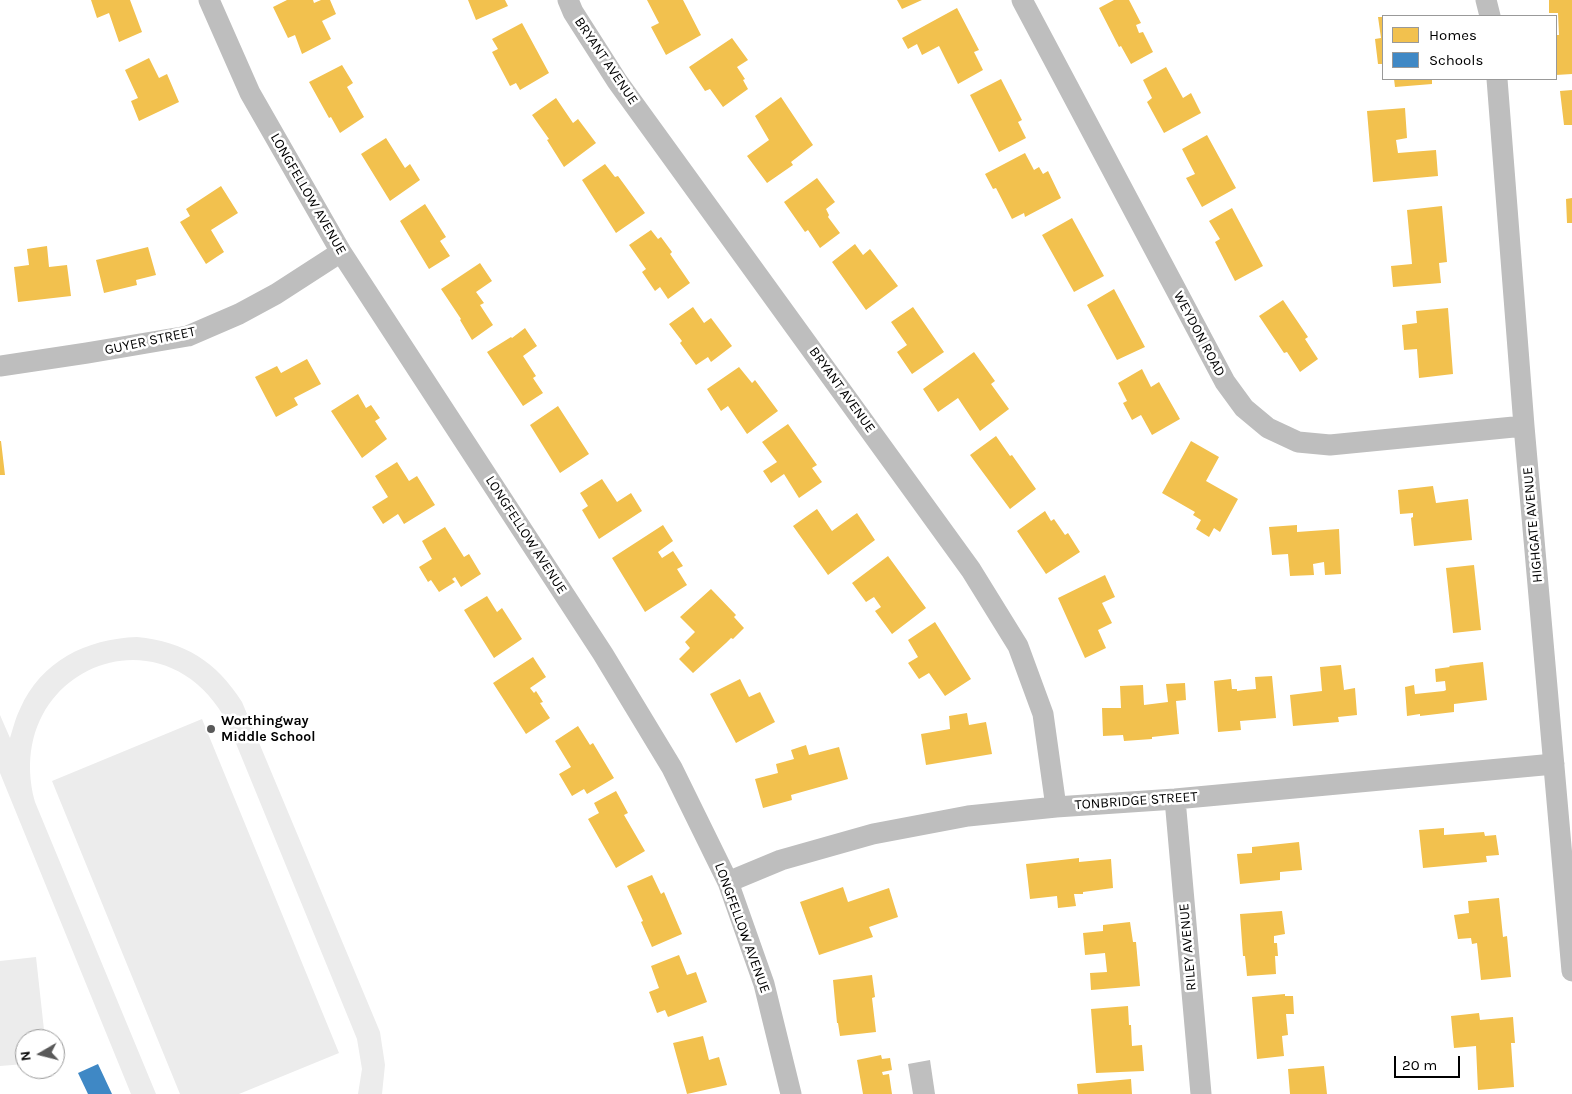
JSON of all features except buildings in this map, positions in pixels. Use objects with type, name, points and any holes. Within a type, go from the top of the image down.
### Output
[{"type":"street","name":"LONGFELLOW AVENUE","points":[[209,0],[250,93],[341,252],[608,662],[672,768],[728,882],[764,984],[791,1094]]},
{"type":"street","name":"BRYANT AVENUE","points":[[568,0],[573,12],[617,81],[971,570],[1018,646],[1043,714],[1056,807]]},
{"type":"street","name":"WEYDON ROAD","points":[[1022,0],[1225,382],[1244,408],[1268,428],[1298,442],[1330,445],[1524,426]]},
{"type":"street","points":[[1486,0],[1490,15]]},
{"type":"street","name":"HIGHGATE AVENUE","points":[[1497,80],[1524,426],[1572,971]]},
{"type":"street","name":"GUYER STREET","points":[[0,366],[188,336],[239,314],[276,294],[341,252]]},
{"type":"street","name":"TONBRIDGE STREET","points":[[728,882],[781,860],[873,834],[968,816],[1554,764]]},
{"type":"street","name":"RILEY AVENUE","points":[[1175,799],[1201,1094]]},
{"type":"shaded area","points":[[137,637],[170,644],[198,656],[221,675],[242,702],[380,1032],[385,1065],[382,1094],[358,1094],[362,1069],[357,1039],[228,724],[200,687],[166,666],[130,660],[94,668],[64,687],[41,717],[31,756],[35,802],[156,1094],[131,1094],[0,773],[0,715],[10,738],[18,713],[29,692],[53,666],[67,656],[100,642]]},
{"type":"shaded area","points":[[202,719],[339,1053],[239,1094],[180,1094],[52,781]]},
{"type":"shaded area","points":[[36,957],[44,1029],[15,1029],[15,1065],[0,1066],[0,961]]},
{"type":"shaded area","points":[[930,1060],[935,1094],[913,1094],[908,1064]]},
{"type":"place","name":"Worthingway Middle School","points":[[211,729]]}]
